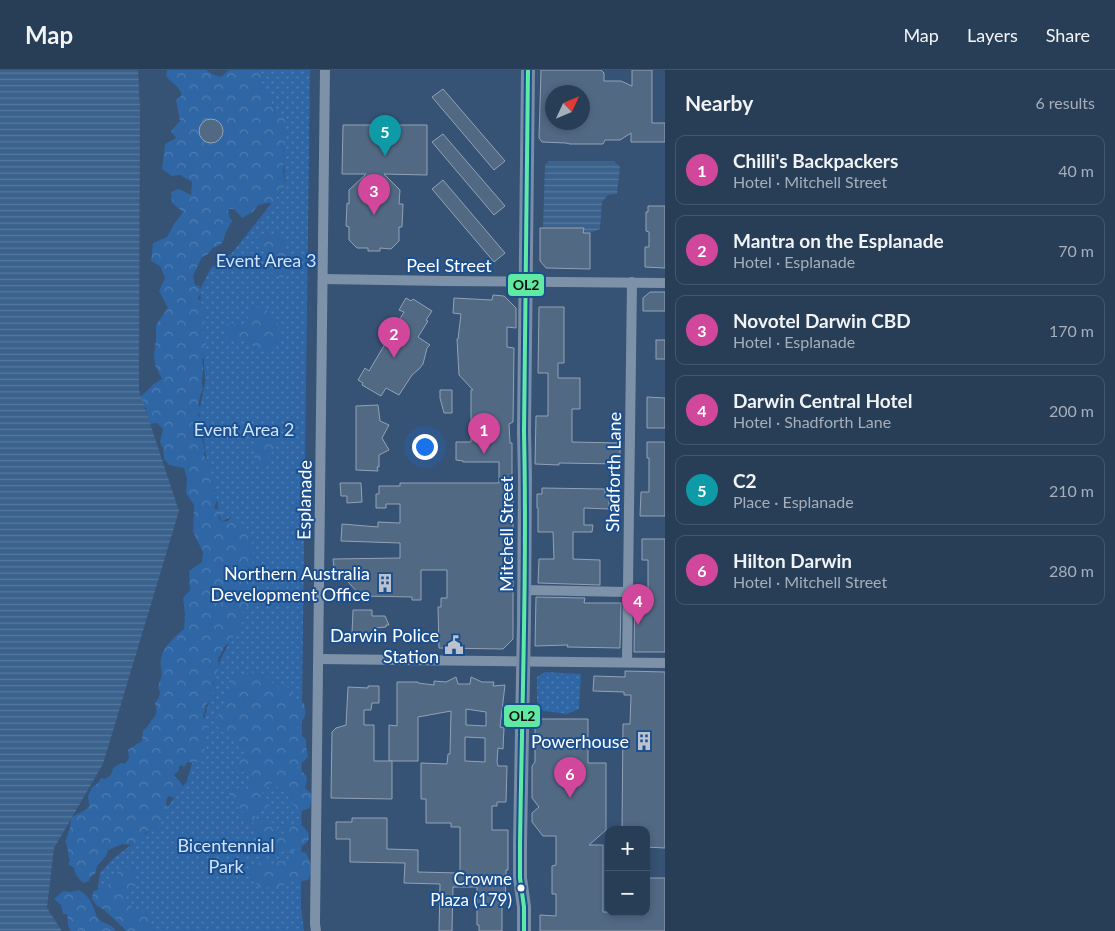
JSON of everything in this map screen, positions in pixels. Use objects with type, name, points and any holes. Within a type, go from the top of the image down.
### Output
[{"type":"street","name":"Esplanade","points":[[316,931],[325,70]]},
{"type":"street","name":"Mitchell Street","points":[[516,931],[516,905],[520,878],[528,70]]},
{"type":"street","name":"Peel Street","points":[[323,279],[665,282]]},
{"type":"street","name":"Shadforth Lane","points":[[627,662],[632,282]]},
{"type":"street","points":[[524,590],[628,592]]},
{"type":"street","points":[[319,659],[665,663]]},
{"type":"street","name":"Mitchell Street","points":[[520,878],[524,907],[524,931]]},
{"type":"green space","points":[[167,70],[206,70],[221,77],[229,70],[260,70],[262,85],[260,88],[271,100],[273,107],[283,114],[285,120],[283,170],[285,186],[276,197],[275,204],[258,205],[253,212],[242,218],[234,209],[228,209],[232,221],[223,242],[202,257],[193,276],[195,285],[199,286],[201,292],[198,298],[203,306],[205,322],[202,325],[206,347],[202,360],[203,389],[198,405],[201,408],[198,415],[205,425],[201,435],[205,450],[204,455],[215,482],[216,489],[214,490],[217,500],[214,508],[220,510],[222,514],[218,517],[221,522],[228,521],[231,517],[236,518],[243,530],[247,531],[251,536],[253,560],[248,572],[254,592],[250,595],[248,607],[242,610],[246,618],[237,625],[238,631],[235,632],[230,643],[225,646],[218,658],[218,671],[213,684],[216,688],[206,705],[203,716],[209,734],[203,740],[205,747],[202,756],[195,763],[188,762],[184,767],[182,765],[179,766],[179,770],[174,775],[183,787],[176,797],[169,796],[167,798],[167,814],[158,829],[145,833],[144,841],[129,845],[123,844],[108,850],[106,856],[97,866],[95,874],[90,877],[89,881],[84,883],[77,877],[74,868],[68,864],[70,860],[65,842],[71,818],[89,806],[88,796],[92,787],[101,778],[105,779],[111,775],[113,768],[121,763],[125,764],[129,758],[128,750],[142,741],[143,730],[156,714],[155,703],[160,695],[158,686],[161,677],[162,654],[170,642],[184,629],[183,598],[190,590],[189,571],[202,562],[203,552],[193,532],[194,505],[186,493],[187,479],[184,468],[169,465],[164,459],[163,448],[160,442],[163,429],[157,423],[150,424],[141,396],[162,379],[155,365],[156,325],[168,308],[159,291],[165,278],[160,266],[151,261],[153,243],[167,237],[183,212],[172,203],[171,192],[179,189],[191,195],[192,182],[180,175],[172,176],[162,169],[165,144],[176,138],[171,131],[180,121],[176,100],[182,95],[177,86],[166,76]]},
{"type":"green space","name":"Bicentennial Park","points":[[259,70],[310,70],[302,706],[301,908],[304,931],[127,931],[105,911],[98,887],[100,873],[114,858],[148,832],[187,781],[221,658],[233,636],[251,585],[248,537],[231,517],[221,522],[208,467],[199,412],[205,383],[200,289],[211,268],[232,253],[285,186],[282,119],[260,88]]},
{"type":"green space","name":"Event Area 3","points":[[261,234],[280,234],[285,240],[287,268],[284,277],[278,277],[272,273],[270,266],[263,258],[265,253],[256,245],[255,240]]},
{"type":"green space","points":[[255,307],[269,312],[275,318],[279,327],[277,344],[266,352],[259,351],[243,339],[230,341],[223,330],[231,322],[244,328],[247,319]]},
{"type":"green space","points":[[267,434],[273,435],[275,444],[264,465],[254,460],[254,452],[258,442]]},
{"type":"green space","points":[[252,672],[258,677],[265,676],[271,678],[274,687],[287,687],[294,693],[294,701],[304,703],[305,716],[298,725],[297,732],[306,739],[308,757],[297,768],[306,776],[305,788],[312,794],[310,808],[299,812],[286,793],[270,783],[260,797],[269,804],[271,810],[259,810],[253,823],[244,824],[241,813],[244,808],[238,808],[228,792],[234,788],[248,789],[251,779],[247,771],[237,770],[238,760],[245,753],[246,748],[222,731],[217,723],[217,718],[230,685],[229,680],[238,674]]},
{"type":"green space","points":[[545,672],[581,674],[579,709],[567,714],[537,710],[537,677]]},
{"type":"green space","points":[[265,821],[276,825],[276,834],[280,837],[288,824],[298,822],[309,834],[308,840],[291,853],[284,851],[262,852],[254,841],[253,834],[256,826]]},
{"type":"green space","points":[[302,852],[306,853],[310,863],[311,873],[308,880],[293,881],[279,888],[274,886],[261,889],[249,874],[260,862],[265,860],[272,864],[277,861],[287,861]]},
{"type":"green space","points":[[120,868],[133,869],[136,886],[129,889],[125,897],[133,910],[146,913],[150,918],[152,931],[127,931],[111,913],[97,906],[92,899],[93,891],[104,888],[113,881]]},
{"type":"green space","points":[[79,890],[90,900],[99,920],[116,931],[71,931],[67,914],[63,914],[61,905],[54,899],[63,891]]},
{"type":"shaded area","points":[[0,70],[138,70],[140,107],[139,390],[179,511],[103,764],[54,848],[47,908],[62,931],[0,931]]},
{"type":"shaded area","points":[[549,161],[614,161],[620,167],[617,194],[608,195],[602,202],[600,229],[590,233],[583,233],[583,228],[543,228],[545,165]]},
{"type":"building","points":[[541,70],[601,70],[604,73],[604,81],[621,81],[632,86],[632,70],[652,70],[652,123],[665,123],[665,142],[631,142],[631,133],[620,140],[605,140],[603,144],[542,142],[539,138]]},
{"type":"building","points":[[443,89],[505,161],[494,170],[432,97]]},
{"type":"building","points":[[211,119],[220,122],[223,131],[220,140],[211,143],[202,140],[199,131],[202,122]]},
{"type":"building","points":[[343,125],[427,125],[427,175],[384,174],[400,190],[399,204],[403,204],[402,227],[399,227],[399,241],[391,249],[380,248],[380,251],[368,251],[368,248],[357,248],[349,240],[349,227],[346,226],[349,190],[366,174],[342,174]]},
{"type":"building","points":[[443,134],[505,206],[494,215],[432,142]]},
{"type":"building","points":[[443,180],[505,253],[494,262],[432,189]]},
{"type":"building","points":[[648,206],[665,206],[665,268],[645,267],[645,247],[649,247],[649,232],[646,231],[646,212],[648,212]]},
{"type":"building","points":[[540,228],[584,228],[583,233],[590,233],[590,269],[546,268],[540,261]]},
{"type":"building","points":[[650,292],[665,292],[665,311],[643,311],[643,298]]},
{"type":"building","points":[[493,295],[504,296],[516,308],[516,328],[507,327],[507,347],[514,348],[513,422],[509,424],[510,443],[512,443],[513,483],[513,639],[503,649],[439,648],[438,607],[441,607],[441,598],[447,598],[447,570],[421,570],[421,600],[412,600],[412,597],[361,596],[334,567],[333,559],[400,558],[400,543],[341,541],[342,524],[378,527],[378,522],[400,523],[400,504],[386,504],[386,508],[376,508],[376,494],[379,494],[379,486],[400,486],[400,483],[499,483],[499,462],[463,462],[456,460],[456,442],[471,442],[471,390],[473,390],[459,375],[457,339],[461,314],[453,313],[454,298],[492,300]]},
{"type":"building","points":[[406,298],[411,301],[413,299],[432,311],[418,337],[430,345],[427,348],[423,364],[412,375],[399,395],[386,388],[381,396],[362,385],[363,383],[358,380],[365,368],[369,371],[404,312],[399,310]]},
{"type":"building","points":[[539,307],[564,307],[564,363],[558,363],[558,378],[580,378],[580,409],[572,409],[572,442],[620,443],[620,464],[535,464],[536,416],[548,416],[548,373],[538,373]]},
{"type":"building","points":[[656,340],[665,340],[665,359],[656,359]]},
{"type":"building","points":[[440,390],[452,390],[452,413],[444,413]]},
{"type":"building","points":[[647,397],[665,398],[665,428],[647,428]]},
{"type":"building","points":[[378,405],[380,421],[389,425],[382,438],[389,450],[379,455],[378,471],[356,470],[356,406]]},
{"type":"building","points":[[647,442],[665,442],[665,516],[640,516],[641,492],[649,492]]},
{"type":"building","points":[[340,483],[361,483],[362,502],[347,503],[347,496],[341,496]]},
{"type":"building","points":[[542,488],[605,489],[605,495],[609,495],[609,509],[584,508],[584,525],[593,525],[592,532],[573,532],[573,559],[600,560],[600,585],[538,583],[539,559],[554,559],[553,532],[538,532],[537,494],[542,494]]},
{"type":"building","points":[[642,539],[665,539],[665,652],[634,652],[635,592],[648,592],[648,560],[642,560]]},
{"type":"building","points":[[536,597],[585,598],[584,603],[621,603],[620,648],[567,647],[568,645],[535,646]]},
{"type":"building","points":[[353,610],[372,610],[372,616],[385,616],[389,625],[375,628],[375,634],[352,634]]},
{"type":"building","points":[[625,671],[665,672],[665,848],[650,847],[650,826],[622,826],[623,724],[630,724],[631,695],[624,695],[624,692],[593,691],[594,676],[625,677]]},
{"type":"building","points":[[456,677],[458,684],[470,684],[471,677],[482,682],[494,682],[493,686],[505,685],[500,727],[504,728],[503,749],[498,748],[497,762],[498,766],[507,766],[506,802],[497,802],[497,806],[492,806],[492,830],[508,830],[508,870],[506,870],[505,904],[502,904],[502,931],[479,931],[479,925],[477,925],[477,887],[453,887],[452,931],[439,931],[440,884],[404,883],[405,863],[350,862],[350,839],[336,839],[336,822],[352,822],[352,818],[387,818],[387,849],[418,850],[418,872],[460,873],[460,827],[451,827],[451,823],[426,823],[426,799],[421,799],[421,763],[447,764],[448,754],[450,754],[451,711],[418,717],[418,761],[389,761],[389,725],[397,726],[397,682],[418,682],[434,685],[434,681],[446,682]],"holes":[[[466,709],[486,712],[486,726],[466,725]],[[465,737],[485,738],[485,762],[465,761]]]},
{"type":"building","points":[[368,686],[379,686],[379,703],[372,703],[371,710],[364,710],[364,725],[374,725],[374,761],[392,761],[392,799],[331,798],[332,732],[336,728],[346,725],[348,687],[368,688]]},
{"type":"building","points":[[535,719],[588,719],[588,763],[606,763],[605,831],[589,845],[603,845],[603,912],[605,912],[605,916],[650,916],[650,878],[665,878],[665,931],[540,931],[540,915],[556,916],[556,894],[552,894],[552,866],[556,865],[556,836],[543,836],[532,822],[532,813],[539,807],[532,798],[532,766],[535,762]]},
{"type":"transit line","name":"OL2","points":[[524,931],[524,907],[520,878],[520,844],[525,586],[524,432],[528,70]]},
{"type":"place","name":"C2","points":[[385,156]]},
{"type":"place","name":"Novotel Darwin CBD","points":[[374,215]]},
{"type":"place","name":"Mantra on the Esplanade","points":[[394,358]]},
{"type":"place","name":"Chilli's Backpackers","points":[[484,454]]},
{"type":"place","name":"Northern Australia Development Office","points":[[385,583]]},
{"type":"place","name":"Darwin Central Hotel","points":[[638,625]]},
{"type":"place","name":"Darwin Police Station","points":[[454,645]]},
{"type":"place","name":"Powerhouse","points":[[644,741]]},
{"type":"place","name":"Hilton Darwin","points":[[570,798]]},
{"type":"place","name":"Crowne Plaza (179)","points":[[521,888]]},
{"type":"park label","name":"Event Area 2","points":[[244,429]]}]
